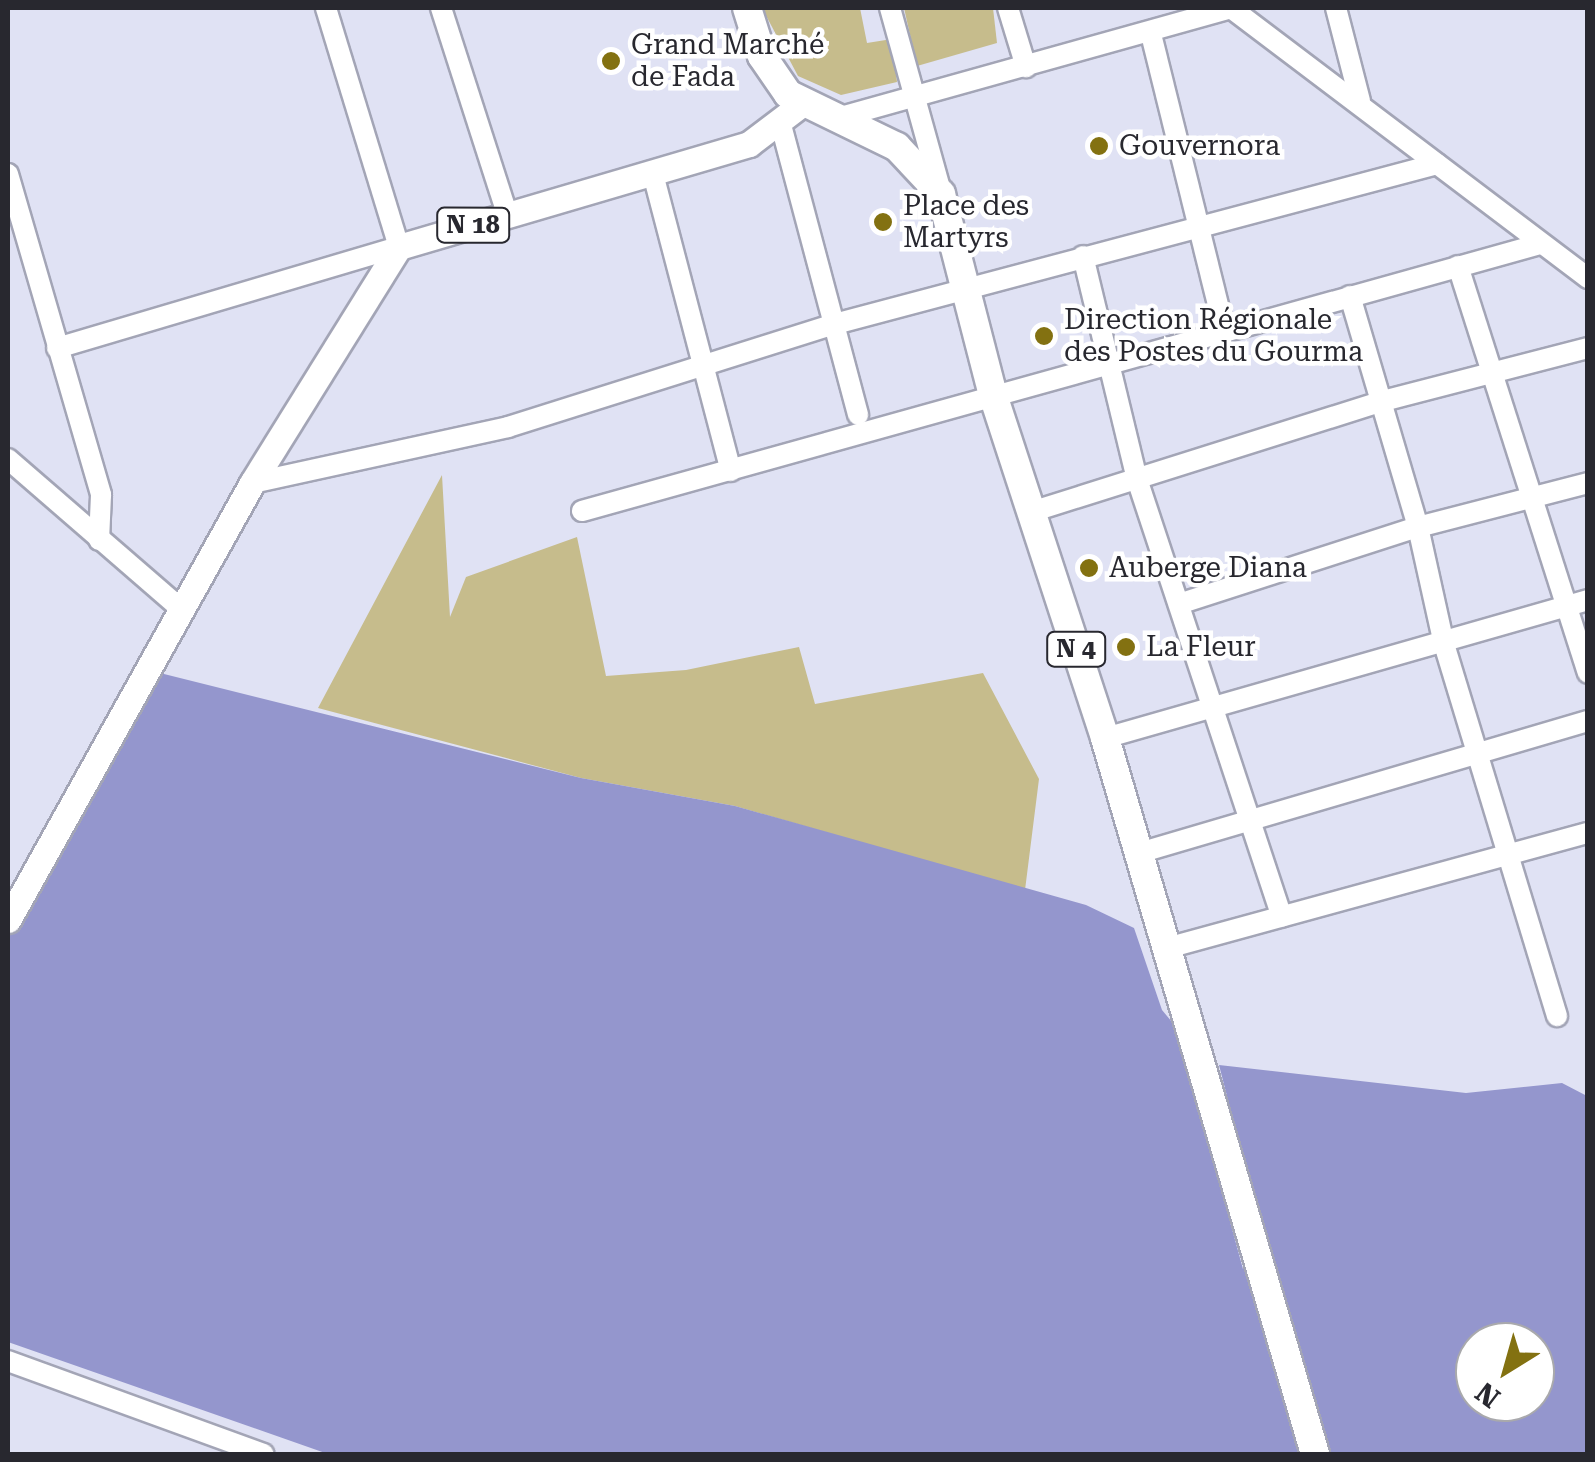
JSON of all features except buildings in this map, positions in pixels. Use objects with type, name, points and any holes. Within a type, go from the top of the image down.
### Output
[{"type":"highway","name":"N 4","points":[[747,8],[770,71],[803,103],[841,117],[897,147],[942,194],[993,395],[1105,738],[1256,1267],[1315,1454]]},
{"type":"main road","name":"N 18","points":[[8,920],[252,483],[399,247],[748,144],[781,125],[803,103]]},
{"type":"street","points":[[57,348],[399,247],[326,8]]},
{"type":"street","points":[[440,8],[507,214]]},
{"type":"street","points":[[890,8],[942,194]]},
{"type":"street","points":[[1008,8],[1026,67]]},
{"type":"street","points":[[841,117],[1151,34],[1231,8],[1360,101],[1436,164],[1588,278]]},
{"type":"street","points":[[1336,8],[1360,101]]},
{"type":"street","points":[[1151,34],[1203,227],[1225,332]]},
{"type":"street","points":[[781,125],[858,415]]},
{"type":"street","points":[[252,483],[508,426],[831,325],[1436,164]]},
{"type":"street","points":[[8,174],[100,495],[99,540]]},
{"type":"street","points":[[653,174],[707,361],[731,471]]},
{"type":"street","points":[[582,511],[1540,244]]},
{"type":"street","points":[[1083,256],[1137,479],[1210,704],[1253,819],[1282,916]]},
{"type":"street","points":[[1458,266],[1490,377],[1535,496],[1588,673]]},
{"type":"street","points":[[1350,296],[1418,527],[1444,644],[1557,1016]]},
{"type":"street","points":[[1031,512],[1382,402],[1490,377],[1588,348]]},
{"type":"street","points":[[8,460],[180,608]]},
{"type":"street","points":[[1179,604],[1418,527],[1588,483]]},
{"type":"street","points":[[1105,738],[1210,704],[1444,644],[1588,600]]},
{"type":"street","points":[[1139,853],[1588,721]]},
{"type":"street","points":[[1167,948],[1588,833]]},
{"type":"street","points":[[8,1361],[264,1454]]},
{"type":"shaded area","points":[[762,8],[860,8],[867,43],[892,39],[897,82],[841,95],[798,76]]},
{"type":"shaded area","points":[[904,8],[993,8],[997,43],[917,66]]},
{"type":"shaded area","points":[[442,475],[450,617],[466,577],[577,537],[606,676],[686,670],[799,647],[815,704],[983,673],[1039,779],[1025,890],[735,806],[581,778],[318,708]]},
{"type":"water","points":[[160,673],[581,778],[735,806],[1086,905],[1134,928],[1162,1010],[1177,1028],[1243,1269],[1270,1264],[1219,1065],[1466,1093],[1562,1083],[1587,1096],[1587,1454],[1327,1454],[1265,1331],[1299,1454],[328,1454],[8,1342],[8,920]]},
{"type":"place","name":"Grand Marché de Fada","points":[[611,61]]},
{"type":"place","name":"Gouvernora","points":[[1099,146]]},
{"type":"place","name":"Place des Martyrs","points":[[883,222]]},
{"type":"place","name":"Direction Régionale des Postes du Gourma","points":[[1044,336]]},
{"type":"place","name":"Auberge Diana","points":[[1089,568]]},
{"type":"place","name":"La Fleur","points":[[1126,647]]}]
